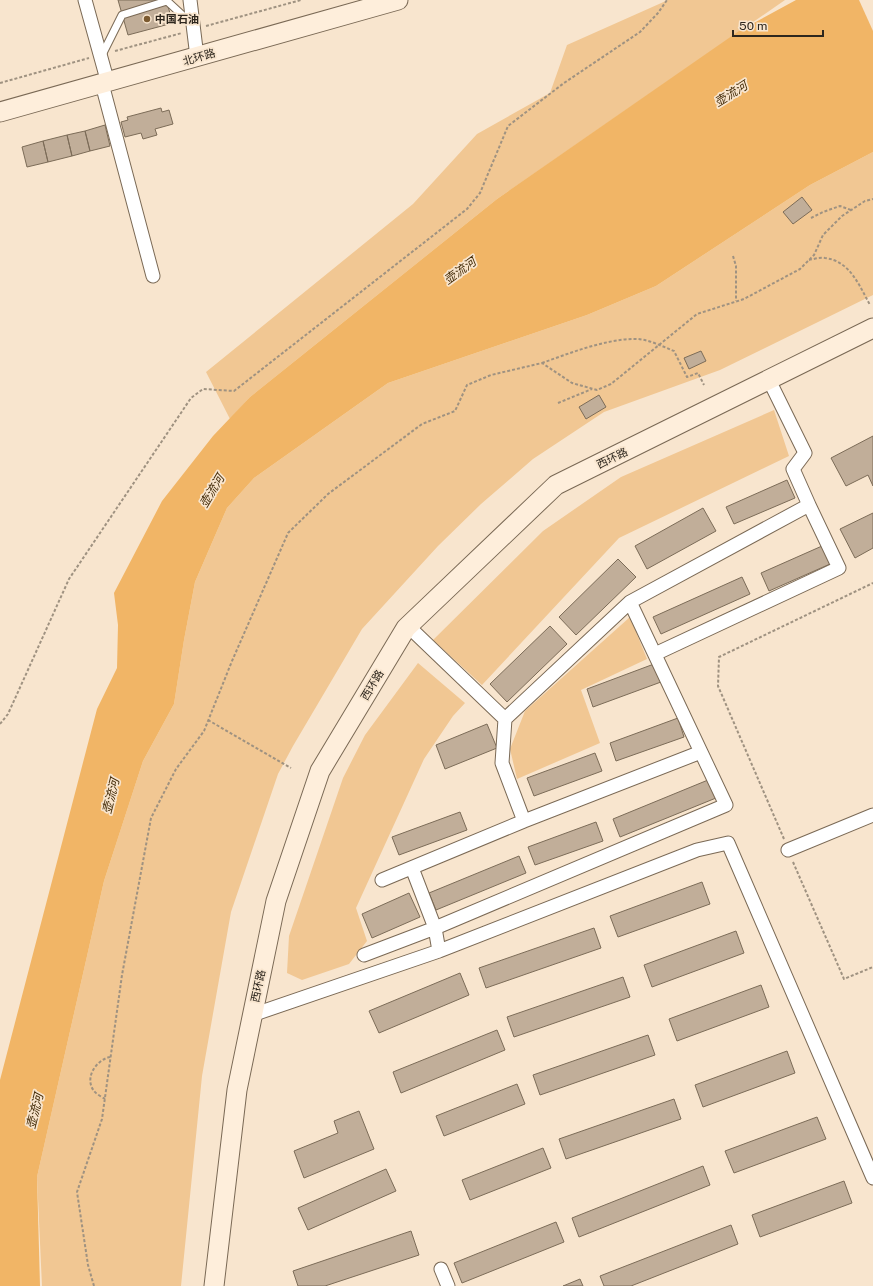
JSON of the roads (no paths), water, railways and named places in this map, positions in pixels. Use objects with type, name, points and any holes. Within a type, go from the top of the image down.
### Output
[{"type":"main road","name":"北环路","points":[[0,112],[398,0]]},
{"type":"main road","name":"西环路","points":[[214,1286],[237,1090],[276,901],[320,771],[408,626],[556,485],[873,328]]},
{"type":"street","points":[[84,0],[101,56],[105,83],[153,276]]},
{"type":"street","points":[[190,0],[197,57]]},
{"type":"street","points":[[655,654],[839,568],[793,469],[805,453],[769,380]]},
{"type":"street","points":[[524,821],[502,763],[505,719],[630,602],[809,505]]},
{"type":"street","points":[[364,955],[435,928],[726,805],[630,602]]},
{"type":"street","points":[[408,626],[505,719]]},
{"type":"street","points":[[382,880],[524,821],[700,752]]},
{"type":"street","points":[[788,850],[873,815]]},
{"type":"street","points":[[252,1015],[439,951],[697,850],[728,842],[873,1178]]},
{"type":"street","points":[[412,868],[435,928],[439,951]]},
{"type":"street","points":[[441,1269],[448,1286]]},
{"type":"lane","points":[[101,56],[122,15],[167,2],[194,28]]},
{"type":"water","name":"壶流河","points":[[796,0],[873,0],[873,152],[810,185],[656,286],[587,315],[388,383],[254,478],[227,508],[195,582],[174,704],[143,761],[104,881],[37,1177],[40,1286],[0,1286],[0,1080],[97,709],[117,668],[118,625],[114,593],[162,501],[213,436],[250,397],[497,199],[739,31]]},
{"type":"place","name":"中国石油","points":[[147,19]]}]
